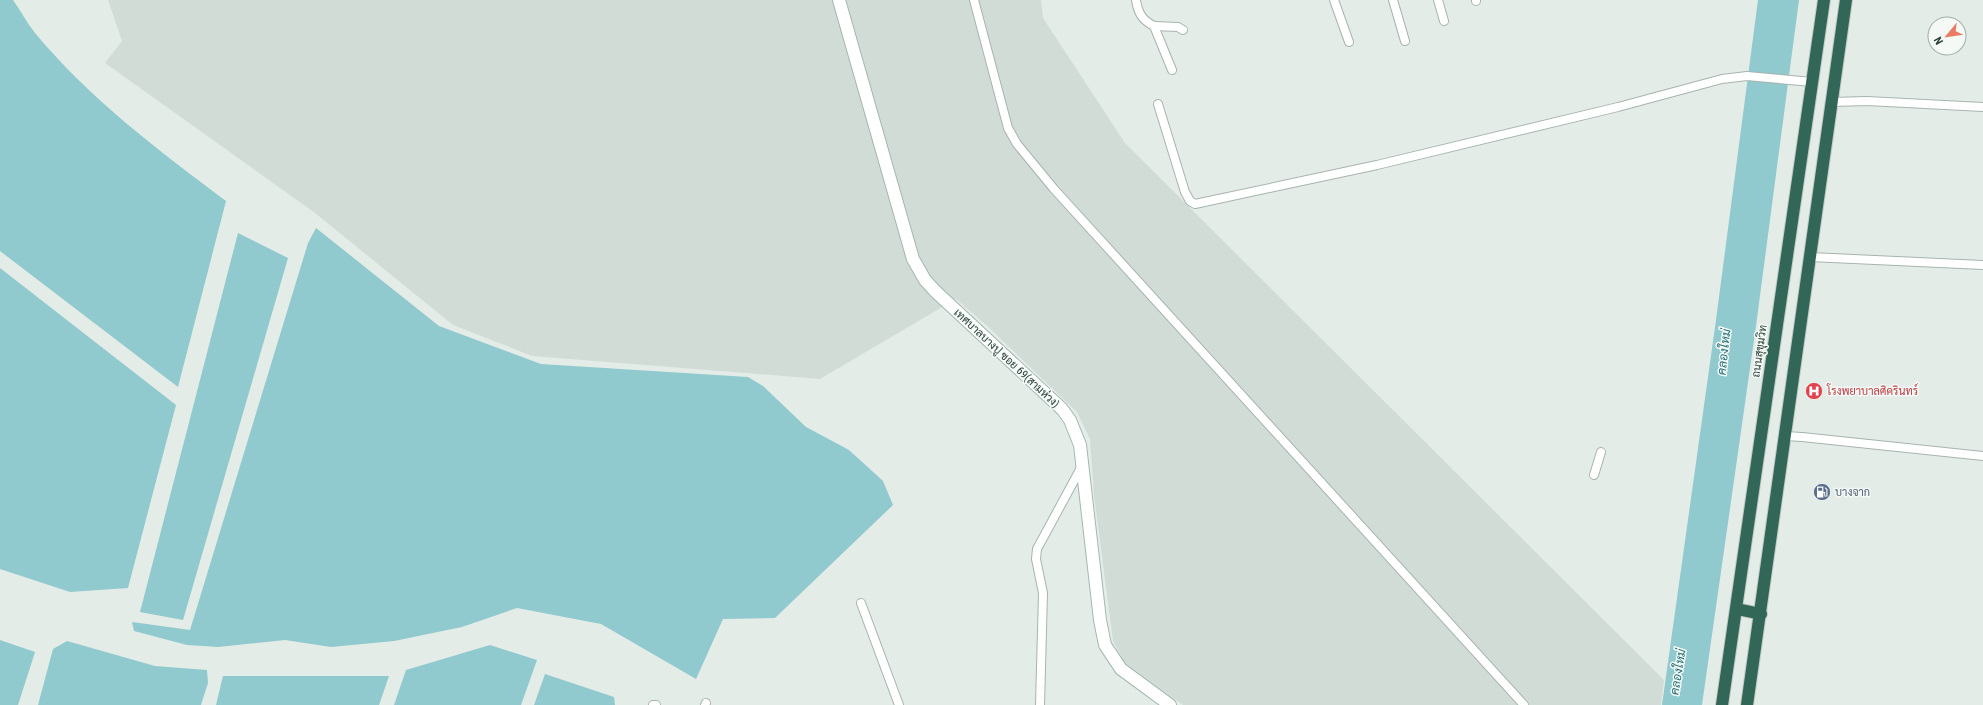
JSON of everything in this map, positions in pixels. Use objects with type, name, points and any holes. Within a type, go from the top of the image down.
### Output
[{"type":"highway","name":"ถนนสุขุมวิท","points":[[1722,705],[1824,0]]},
{"type":"highway","points":[[1747,705],[1761,614],[1846,0]]},
{"type":"highway","points":[[1737,609],[1761,614]]},
{"type":"street","name":"เทศบาลบางปู ซอย 69(สามห่วง)","points":[[840,0],[913,259],[925,280],[935,291],[1062,409],[1076,431],[1083,466],[1100,620],[1105,645],[1121,669],[1170,705]]},
{"type":"street","points":[[974,0],[1008,128],[1017,144],[1054,189],[1524,705]]},
{"type":"street","points":[[1136,0],[1140,14],[1145,21],[1154,26],[1178,27],[1183,30]]},
{"type":"street","points":[[1334,0],[1349,42]]},
{"type":"street","points":[[1393,0],[1405,41]]},
{"type":"street","points":[[1438,0],[1444,21]]},
{"type":"street","points":[[1154,26],[1172,70]]},
{"type":"street","points":[[1158,104],[1183,187],[1187,197],[1195,204],[1377,165],[1618,107],[1722,79],[1746,76],[1812,82]]},
{"type":"street","points":[[1832,102],[1867,101],[1983,107]]},
{"type":"street","points":[[1810,257],[1983,265]]},
{"type":"street","points":[[1785,436],[1983,456]]},
{"type":"street","points":[[1594,475],[1601,452]]},
{"type":"street","points":[[1040,705],[1043,594],[1036,559],[1037,549],[1083,466]]},
{"type":"street","points":[[861,603],[899,705]]},
{"type":"shaded area","points":[[108,0],[1041,0],[1043,18],[1125,143],[1664,680],[1661,705],[1183,705],[1125,663],[1113,641],[1094,495],[1090,439],[1077,412],[986,325],[956,299],[820,379],[532,356],[453,325],[315,213],[105,63],[122,41]]},
{"type":"water","points":[[0,0],[13,0],[35,33],[78,80],[150,143],[226,201],[178,387],[0,251]]},
{"type":"water","name":"คลองใหม่","points":[[1758,0],[1799,0],[1756,326],[1702,705],[1662,705],[1716,320]]},
{"type":"water","points":[[316,228],[439,326],[541,364],[748,377],[763,386],[806,427],[849,450],[883,481],[893,505],[775,618],[723,619],[696,679],[601,624],[517,608],[462,627],[394,641],[331,647],[285,640],[218,647],[187,645],[134,631],[132,622],[190,630],[308,243]]},
{"type":"water","points":[[238,233],[288,258],[183,620],[140,612]]},
{"type":"water","points":[[0,268],[176,405],[128,588],[70,592],[0,569]]},
{"type":"water","points":[[0,640],[35,652],[18,705],[0,705]]},
{"type":"water","points":[[67,641],[155,666],[207,670],[208,683],[201,705],[38,705],[53,649]]},
{"type":"water","points":[[490,645],[537,660],[521,705],[394,705],[406,670]]},
{"type":"water","points":[[545,674],[614,697],[615,705],[534,705]]},
{"type":"water","points":[[223,676],[389,676],[379,705],[216,705]]},
{"type":"place","name":"โรงพยาบาลศิครินทร์","points":[[1814,391]]},
{"type":"place","name":"บางจาก","points":[[1822,492]]}]
